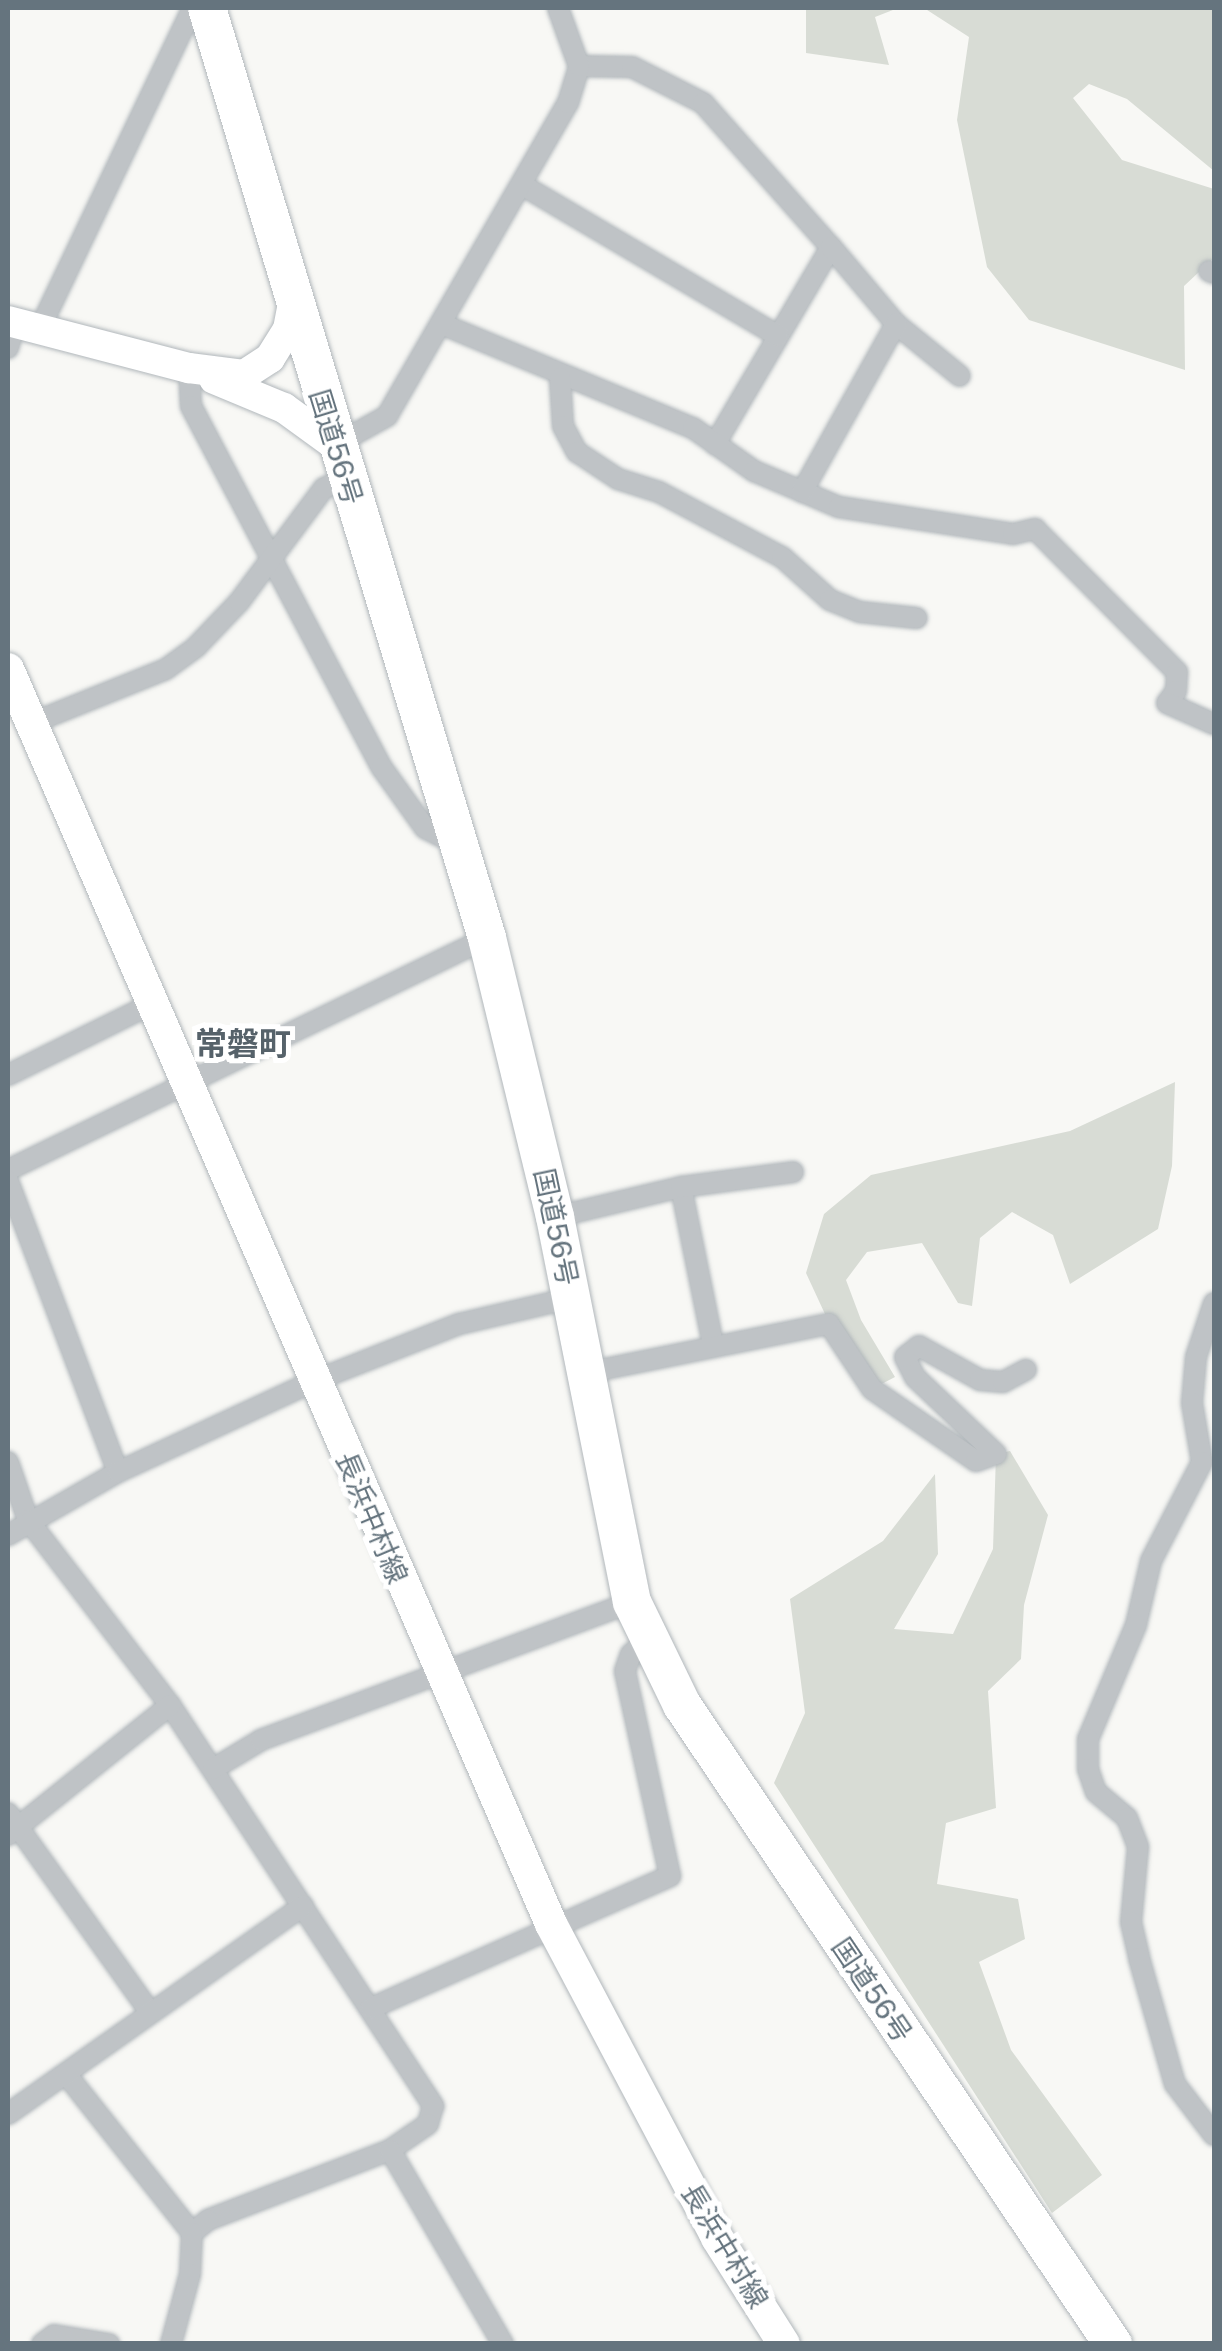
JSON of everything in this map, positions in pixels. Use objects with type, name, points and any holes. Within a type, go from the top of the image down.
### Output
[{"type":"highway","name":"国道56号","points":[[207,8],[340,462],[487,938],[555,1217],[632,1602],[682,1706],[1114,2344]]},
{"type":"main road","name":"長浜中村線","points":[[8,668],[190,1080],[437,1672],[552,1924],[717,2238],[784,2344]]},
{"type":"street","points":[[193,8],[18,330],[188,368],[244,375],[270,358],[288,329],[293,304]]},
{"type":"street","points":[[32,723],[166,669],[196,647],[272,559],[340,462],[387,416],[444,326],[568,103],[579,66],[558,8]]},
{"type":"street","points":[[579,66],[632,66],[702,103],[896,324],[960,376]]},
{"type":"street","points":[[522,185],[778,336]]},
{"type":"street","points":[[715,444],[831,247]]},
{"type":"street","points":[[802,492],[896,324]]},
{"type":"street","points":[[444,326],[560,378],[693,428],[754,471],[802,492],[870,512],[1013,534],[1035,529],[1177,672],[1176,691],[1167,704],[1214,724]]},
{"type":"street","points":[[188,368],[284,408],[340,462]]},
{"type":"street","points":[[188,368],[191,406],[382,768],[425,828],[458,846]]},
{"type":"street","points":[[560,378],[563,426],[577,452],[618,479],[659,492],[782,557],[830,600],[860,612],[917,618]]},
{"type":"street","points":[[8,1170],[487,938]]},
{"type":"street","points":[[8,1075],[156,1002]]},
{"type":"street","points":[[555,1217],[681,1187],[793,1172]]},
{"type":"street","points":[[8,1181],[118,1472]]},
{"type":"street","points":[[681,1187],[714,1344]]},
{"type":"street","points":[[8,1536],[28,1520],[118,1472],[314,1381],[459,1324],[571,1298]]},
{"type":"street","points":[[1214,1303],[1196,1357],[1192,1402],[1202,1462],[1151,1561],[1136,1626],[1088,1739],[1088,1769],[1096,1792],[1127,1818],[1138,1847],[1132,1922],[1175,2084],[1214,2135]]},
{"type":"street","points":[[585,1373],[714,1344],[829,1324],[872,1390],[976,1461],[996,1454],[915,1376],[905,1357],[919,1346],[980,1380],[1004,1382],[1026,1370]]},
{"type":"street","points":[[8,1462],[28,1520],[170,1705],[433,2106],[428,2124],[390,2150],[208,2220],[192,2233]]},
{"type":"street","points":[[214,1769],[261,1740],[632,1602]]},
{"type":"street","points":[[371,2008],[552,1924],[670,1876],[624,1671],[648,1640]]},
{"type":"street","points":[[149,2011],[11,1825],[170,1705]]},
{"type":"street","points":[[8,2114],[303,1906]]},
{"type":"street","points":[[66,2074],[192,2233],[190,2274],[171,2344]]},
{"type":"street","points":[[390,2150],[503,2344]]},
{"type":"street","points":[[42,2344],[54,2335],[108,2344]]},
{"type":"shaded area","points":[[806,8],[898,8],[875,17],[889,65],[806,53]]},
{"type":"shaded area","points":[[924,8],[1214,8],[1214,171],[1127,99],[1089,84],[1073,98],[1122,160],[1214,189],[1214,258],[1184,286],[1185,370],[1029,320],[987,267],[957,120],[969,37]]},
{"type":"shaded area","points":[[1175,1082],[1172,1166],[1158,1229],[1070,1284],[1053,1235],[1012,1212],[980,1238],[972,1306],[958,1303],[922,1243],[867,1252],[846,1280],[861,1320],[895,1377],[872,1389],[843,1353],[806,1273],[824,1214],[871,1175],[1070,1131]]},
{"type":"shaded area","points":[[1010,1451],[1048,1515],[1024,1605],[1021,1659],[988,1691],[996,1808],[946,1823],[937,1884],[1018,1899],[1025,1939],[979,1962],[1011,2050],[1102,2175],[1052,2213],[774,1783],[805,1713],[790,1599],[883,1541],[935,1474],[938,1554],[894,1629],[953,1634],[993,1549],[996,1454]]},
{"type":"district","name":"常磐町","points":[[243,1044]]}]
